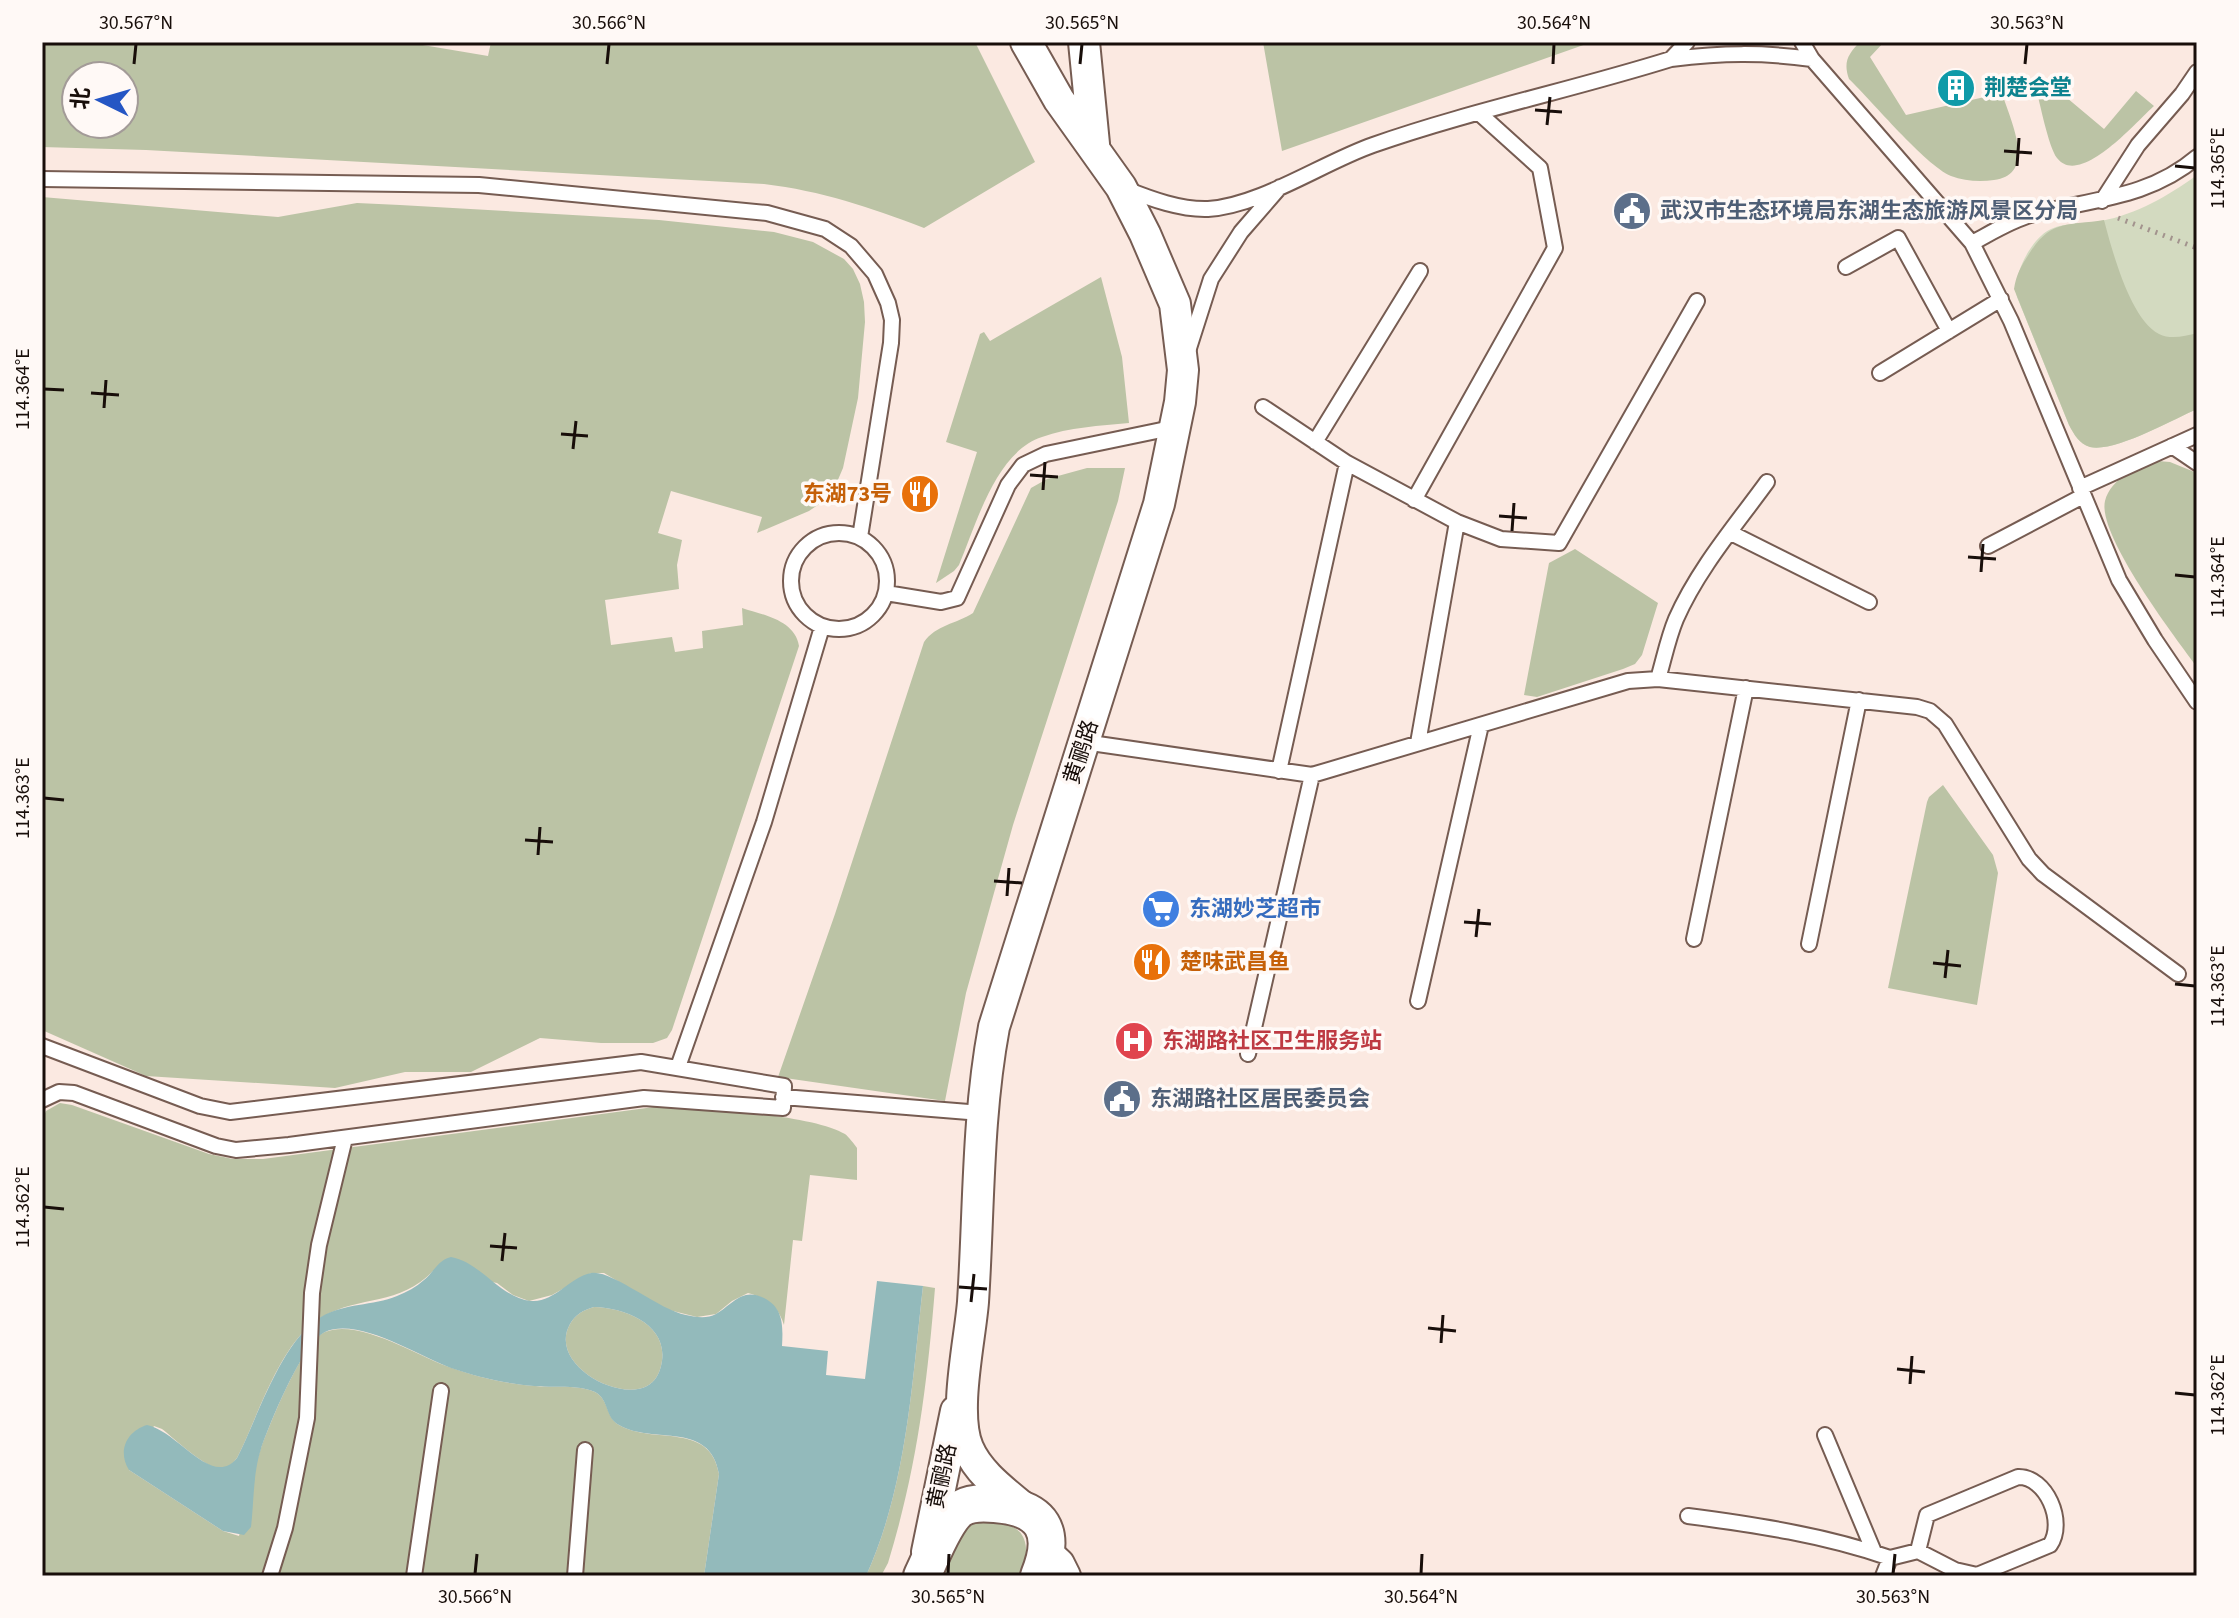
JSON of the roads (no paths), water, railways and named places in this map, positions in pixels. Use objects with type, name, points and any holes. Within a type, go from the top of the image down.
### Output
[{"type":"street","name":"黄鹂路","points":[[1026,42],[1059,100],[1121,187],[1170,287],[1179,322],[1183,370],[1176,427],[1159,504],[994,1027],[981,1113],[973,1303],[963,1424],[967,1447],[981,1469],[1044,1527],[1050,1568]]},
{"type":"street","points":[[1084,42],[1094,146]]},
{"type":"street","name":"黄鹂路","points":[[922,1576],[965,1378]]},
{"type":"street","name":"黄鹂路","points":[[922,1576],[952,1517],[959,1510],[981,1503],[1026,1510]]},
{"type":"lane","points":[[1671,59],[1687,42]]},
{"type":"lane","points":[[1802,42],[1812,59],[1972,243],[2001,299],[2119,580],[2197,702]]},
{"type":"lane","points":[[1121,187],[1167,203],[1208,209],[1280,187],[1370,146],[1671,59],[1765,52],[1812,59]]},
{"type":"lane","points":[[2102,201],[2138,145],[2197,72]]},
{"type":"lane","points":[[1414,500],[1555,248],[1540,168],[1479,113]]},
{"type":"lane","points":[[1972,243],[2030,215],[2134,193],[2162,180],[2197,157]]},
{"type":"lane","points":[[42,179],[479,185],[767,213],[825,229],[851,246],[875,274],[892,320],[860,537]]},
{"type":"lane","points":[[1183,370],[1211,279],[1241,232],[1280,187]]},
{"type":"lane","points":[[1846,267],[1898,238],[1949,331]]},
{"type":"lane","points":[[1315,442],[1420,271]]},
{"type":"lane","points":[[1880,373],[2001,299]]},
{"type":"lane","points":[[1263,407],[1347,463],[1457,522],[1501,539],[1559,543],[1697,301]]},
{"type":"lane","points":[[886,593],[941,602],[957,598],[1008,485],[1023,465],[1046,454],[1176,427]]},
{"type":"lane","points":[[1988,546],[2081,492],[2197,435]]},
{"type":"lane","points":[[2172,446],[2197,463]]},
{"type":"lane","points":[[1279,771],[1347,463]]},
{"type":"lane","points":[[1658,679],[1683,603],[1767,482]]},
{"type":"lane","points":[[1418,743],[1457,522]]},
{"type":"lane","points":[[844,533],[860,537],[873,546],[883,560],[887,576],[886,593],[880,608],[868,620],[854,628],[838,630],[822,627],[808,619],[792,593],[791,577],[803,549],[829,534],[844,533]]},
{"type":"lane","points":[[1731,533],[1869,602]]},
{"type":"lane","points":[[678,1067],[764,822],[822,627]]},
{"type":"lane","points":[[1084,742],[1312,775],[1628,681],[1658,679],[1917,707],[1938,716],[2029,859],[2043,874],[2178,974]]},
{"type":"lane","points":[[1694,939],[1746,688]]},
{"type":"lane","points":[[1809,944],[1859,700]]},
{"type":"lane","points":[[1418,1001],[1481,725]]},
{"type":"lane","points":[[1248,1054],[1312,775]]},
{"type":"lane","points":[[42,1046],[200,1106],[230,1112],[611,1063],[641,1062],[784,1086],[783,1108],[644,1098],[236,1150],[216,1146],[74,1093],[59,1092],[42,1100]]},
{"type":"lane","points":[[783,1097],[981,1113]]},
{"type":"lane","points":[[270,1576],[285,1528],[307,1418],[310,1328],[319,1245],[345,1138]]},
{"type":"lane","points":[[414,1576],[441,1391]]},
{"type":"lane","points":[[1825,1435],[1874,1552]]},
{"type":"lane","points":[[575,1576],[585,1450]]},
{"type":"lane","points":[[1688,1516],[1792,1531],[1890,1558],[1918,1551],[1963,1573],[1985,1573],[2050,1545],[2056,1536],[2056,1521],[2038,1483],[2031,1478],[2018,1477],[1927,1515],[1918,1551]]},
{"type":"lane","points":[[1883,1576],[1890,1558]]},
{"type":"water","points":[[447,1259],[462,1260],[510,1294],[531,1301],[547,1298],[591,1273],[610,1277],[675,1312],[693,1316],[712,1316],[738,1298],[756,1295],[771,1302],[779,1313],[782,1346],[828,1351],[826,1375],[865,1379],[877,1281],[923,1286],[899,1470],[880,1542],[866,1576],[704,1576],[719,1474],[714,1457],[704,1446],[692,1440],[633,1431],[619,1425],[595,1392],[573,1387],[524,1385],[482,1377],[354,1330],[325,1332],[316,1339],[297,1367],[258,1458],[251,1527],[244,1535],[223,1531],[129,1470],[124,1456],[126,1443],[134,1432],[147,1425],[159,1429],[206,1463],[217,1467],[227,1466],[237,1458],[282,1361],[307,1328],[330,1312],[404,1293],[421,1283],[439,1263]],"holes":[[[594,1307],[607,1308],[644,1322],[659,1340],[661,1366],[656,1378],[647,1386],[634,1390],[604,1384],[589,1376],[569,1352],[566,1339],[574,1318]]]},
{"type":"place","name":"荆楚会堂","points":[[1956,88]]},
{"type":"place","name":"武汉市生态环境局东湖生态旅游风景区分局","points":[[1632,211]]},
{"type":"place","name":"东湖73号","points":[[920,494]]},
{"type":"place","name":"东湖妙芝超市","points":[[1161,909]]},
{"type":"place","name":"楚味武昌鱼","points":[[1152,962]]},
{"type":"place","name":"东湖路社区卫生服务站","points":[[1134,1041]]},
{"type":"place","name":"东湖路社区居民委员会","points":[[1122,1099]]}]
